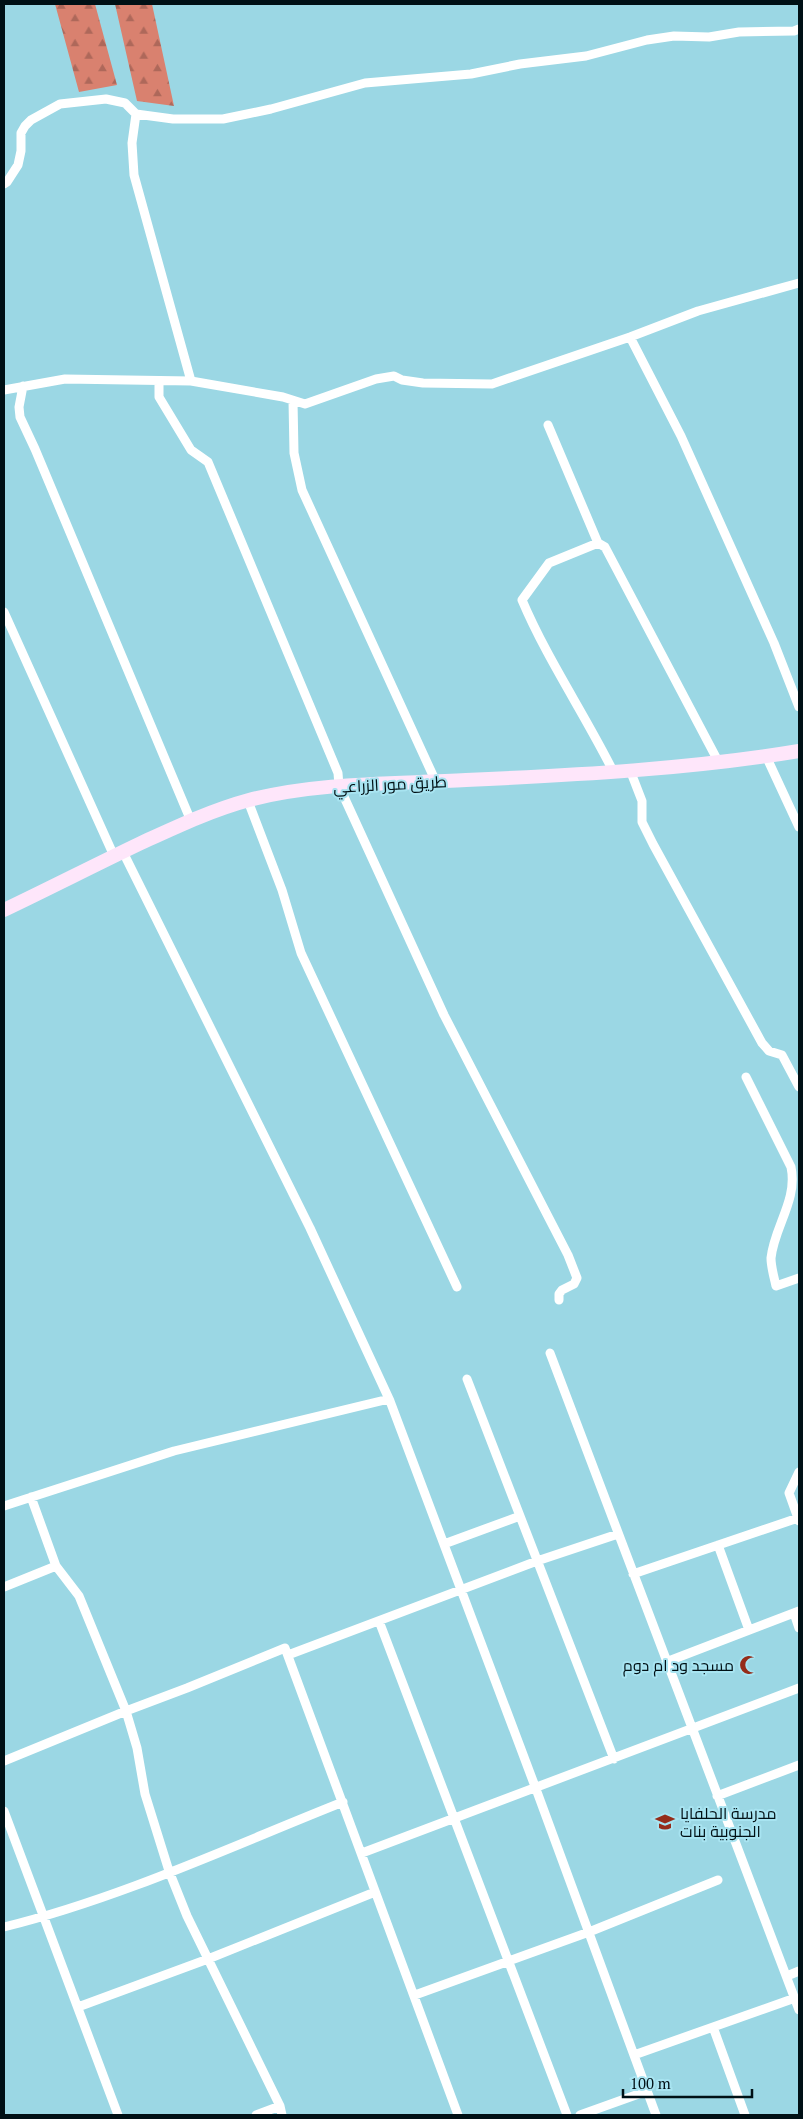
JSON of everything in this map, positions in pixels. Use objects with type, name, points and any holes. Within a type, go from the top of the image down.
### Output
[{"type":"street","points":[[4,184],[18,165],[21,151],[21,133],[25,126],[60,104],[106,99],[125,103],[136,114],[174,119],[223,119],[271,109],[365,83],[472,74],[520,64],[586,56],[647,40],[674,36],[709,37],[739,32],[794,31],[799,29]]},
{"type":"street","points":[[136,114],[132,143],[134,175],[191,382]]},
{"type":"street","points":[[4,390],[65,379],[191,382],[283,397],[302,404],[310,404],[376,379],[394,376],[402,380],[423,383],[492,384],[630,337],[698,311],[799,283]]},
{"type":"street","points":[[630,337],[681,436],[774,643],[799,707]]},
{"type":"street","points":[[159,381],[159,397],[191,450],[208,462],[338,773],[339,786],[444,1015],[568,1255],[577,1278],[574,1284],[562,1290],[559,1294],[559,1300]]},
{"type":"street","points":[[23,386],[18,407],[20,417],[36,449],[191,821]]},
{"type":"street","points":[[293,401],[294,453],[302,490],[436,782]]},
{"type":"street","points":[[548,425],[598,543],[605,547],[718,761]]},
{"type":"street","points":[[598,543],[549,563],[522,600],[534,629],[575,699],[613,771]]},
{"type":"street","points":[[4,612],[118,854],[310,1228],[389,1399],[656,2115]]},
{"type":"street","name":"طريق مور الزراعي","points":[[4,910],[118,854],[191,821],[248,800],[339,786],[630,770],[799,751]]},
{"type":"street","points":[[766,756],[799,828]]},
{"type":"street","points":[[630,770],[642,801],[642,822],[653,844],[762,1043],[769,1050],[782,1054],[799,1087]]},
{"type":"street","points":[[248,800],[282,890],[301,953],[458,1287]]},
{"type":"street","points":[[746,1077],[795,1165],[789,1203],[778,1232],[771,1264],[776,1286],[799,1278]]},
{"type":"street","points":[[550,1353],[799,2010]]},
{"type":"street","points":[[467,1379],[614,1759]]},
{"type":"street","points":[[4,1506],[174,1451],[389,1399]]},
{"type":"street","points":[[633,1574],[799,1520],[790,1493],[799,1472]]},
{"type":"street","points":[[31,1498],[56,1566],[79,1596],[126,1710],[137,1748],[145,1794],[169,1871],[187,1916],[281,2111],[256,2115]]},
{"type":"street","points":[[444,1544],[520,1516]]},
{"type":"street","points":[[288,1655],[618,1534]]},
{"type":"street","points":[[718,1545],[749,1630]]},
{"type":"street","points":[[4,1587],[56,1566]]},
{"type":"street","points":[[666,1662],[797,1612],[799,1628]]},
{"type":"street","points":[[378,1621],[568,2115]]},
{"type":"street","points":[[4,1762],[126,1710],[188,1688],[285,1648],[458,2115]]},
{"type":"street","points":[[362,1854],[454,1817],[536,1789],[799,1688]]},
{"type":"street","points":[[717,1796],[799,1765]]},
{"type":"street","points":[[4,1927],[43,1917],[104,1897],[343,1802]]},
{"type":"street","points":[[4,1811],[118,2115]]},
{"type":"street","points":[[415,1995],[510,1962],[718,1880]]},
{"type":"street","points":[[78,2007],[208,1959],[375,1892]]},
{"type":"street","points":[[787,1976],[799,1971]]},
{"type":"street","points":[[634,2056],[795,1998]]},
{"type":"street","points":[[713,2027],[745,2115]]},
{"type":"street","points":[[580,2115],[647,2091]]},
{"type":"green space","points":[[55,4],[95,4],[117,85],[79,92]]},
{"type":"green space","points":[[115,4],[152,4],[174,106],[137,101]]},
{"type":"place","name":"مسجد ود ام دوم","points":[[749,1665]]},
{"type":"place","name":"مدرسة الحلفايا الجنوبية بنات","points":[[665,1822]]}]
